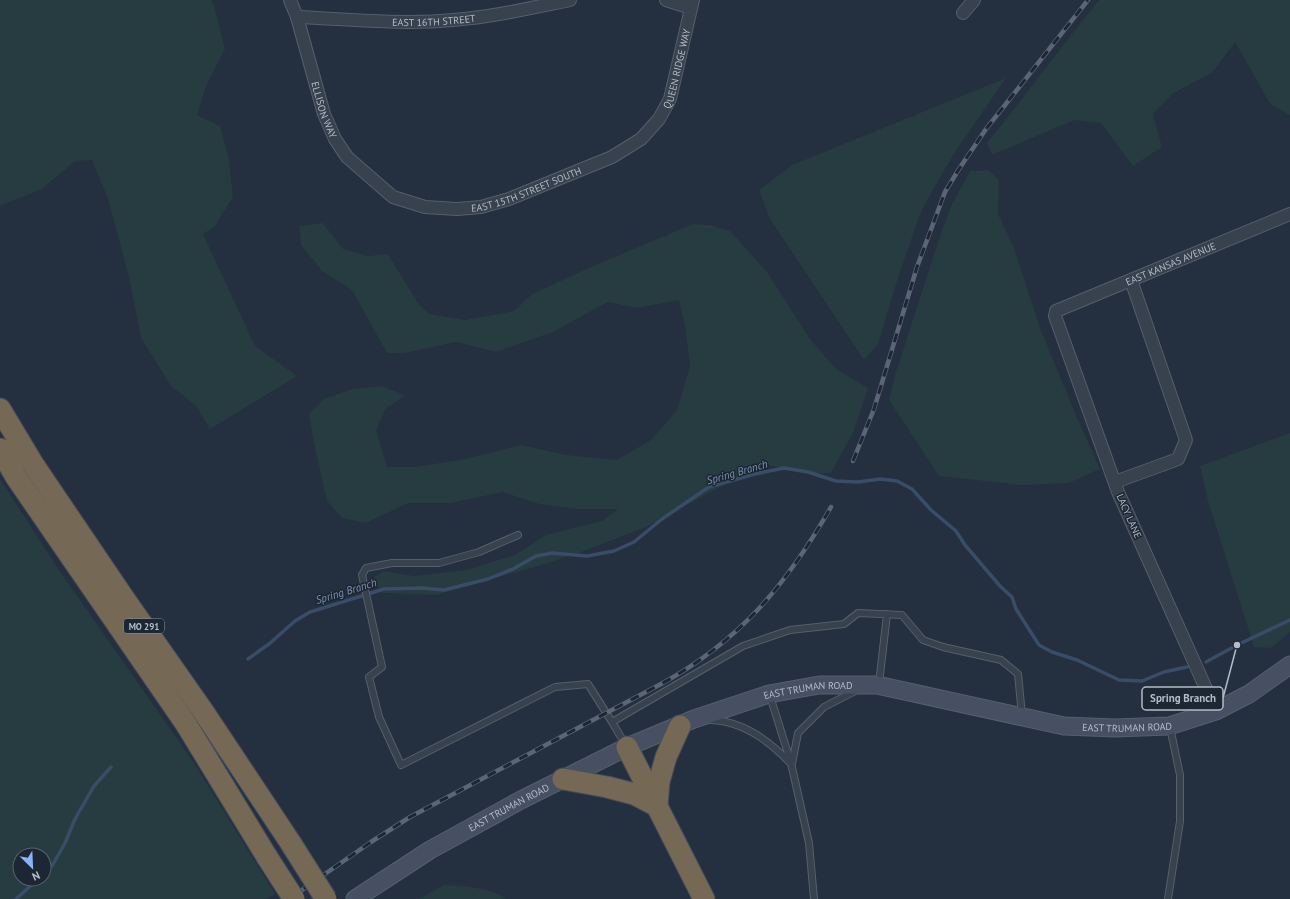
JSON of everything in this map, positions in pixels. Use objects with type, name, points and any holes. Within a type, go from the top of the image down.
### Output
[{"type":"highway","name":"MO 291","points":[[0,408],[33,464],[123,597],[203,711],[326,899]]},
{"type":"highway","name":"MO 291","points":[[0,449],[16,477],[186,724],[294,899]]},
{"type":"highway","points":[[656,806],[659,782],[666,757],[687,722]]},
{"type":"highway","points":[[627,748],[704,899]]},
{"type":"highway","points":[[563,779],[634,794],[656,806]]},
{"type":"main road","name":"EAST TRUMAN ROAD","points":[[355,899],[430,850],[521,800],[563,779],[627,748],[687,722],[769,694],[819,685],[873,685],[1064,726],[1115,728],[1169,726],[1216,710],[1249,694],[1290,665]]},
{"type":"street","name":"ELLISON WAY","points":[[290,0],[324,114],[335,139],[348,157],[393,197]]},
{"type":"street","name":"EAST 16TH STREET","points":[[296,17],[406,22],[452,20],[509,13],[570,0]]},
{"type":"street","points":[[666,0],[692,4]]},
{"type":"street","points":[[963,13],[974,0]]},
{"type":"street","name":"QUEEN RIDGE WAY","points":[[648,131],[659,119],[670,99],[692,4]]},
{"type":"street","name":"EAST 15TH STREET SOUTH","points":[[393,197],[426,206],[457,210],[481,207],[508,199],[612,157],[641,139],[648,131]]},
{"type":"street","name":"EAST KANSAS AVENUE","points":[[1055,316],[1056,311],[1290,214]]},
{"type":"street","points":[[1115,482],[1178,458],[1186,440],[1131,280]]},
{"type":"street","name":"LACY LANE","points":[[1055,316],[1115,482],[1216,710]]},
{"type":"lane","points":[[518,535],[480,552],[439,563],[392,563],[366,568],[362,575],[382,667],[368,677],[379,718],[401,765],[555,687],[588,684],[627,748]]},
{"type":"lane","points":[[612,722],[743,646],[790,630],[844,624],[858,613],[902,615],[923,640],[943,647],[1001,660],[1018,674],[1022,716]]},
{"type":"lane","points":[[792,765],[798,733],[824,707],[873,685],[887,614]]},
{"type":"lane","points":[[769,694],[792,765],[809,843],[814,899]]},
{"type":"lane","points":[[687,722],[719,720],[739,726],[762,737],[779,750],[792,765]]},
{"type":"lane","points":[[1168,899],[1180,822],[1180,774],[1169,726]]},
{"type":"green space","points":[[0,0],[211,0],[214,6],[225,49],[206,86],[197,115],[220,126],[229,159],[233,197],[215,226],[203,234],[255,346],[297,376],[210,429],[196,406],[171,386],[141,338],[129,277],[108,199],[92,160],[75,161],[42,189],[0,206]]},
{"type":"green space","points":[[1099,0],[1290,0],[1290,115],[1271,105],[1235,42],[1213,72],[1172,94],[1153,114],[1162,147],[1133,166],[1101,123],[1074,120],[992,155],[987,143]]},
{"type":"green space","points":[[1006,78],[953,155],[921,211],[896,284],[878,344],[864,360],[770,219],[759,190],[792,165]]},
{"type":"green space","points":[[988,170],[999,180],[998,214],[1014,248],[1040,328],[1100,469],[1069,483],[1023,485],[939,476],[889,400],[896,372],[951,206],[970,171]]},
{"type":"green space","points":[[323,223],[343,249],[368,256],[388,254],[418,303],[429,314],[465,320],[514,311],[532,294],[593,266],[693,224],[710,225],[730,231],[767,272],[810,339],[836,369],[868,388],[853,433],[831,473],[809,474],[767,465],[731,481],[646,527],[584,551],[545,564],[436,595],[382,593],[372,579],[383,571],[414,576],[466,570],[515,555],[546,535],[602,521],[618,509],[579,509],[539,504],[503,492],[451,503],[408,503],[366,523],[342,518],[327,501],[309,414],[324,399],[352,389],[383,386],[405,396],[386,408],[376,430],[387,467],[415,467],[465,459],[522,445],[566,455],[617,460],[651,440],[677,410],[690,366],[685,326],[679,300],[637,308],[608,302],[553,332],[496,352],[456,342],[405,353],[387,353],[352,290],[322,271],[301,245],[299,226]]},
{"type":"green space","points":[[1290,433],[1290,632],[1271,648],[1254,647],[1208,501],[1200,466]]},
{"type":"green space","points":[[0,479],[59,570],[194,763],[275,894],[266,899],[0,899]]},
{"type":"green space","points":[[444,885],[485,890],[507,899],[419,899]]},
{"type":"waterway","name":"Spring Branch","points":[[248,659],[269,644],[295,621],[310,612],[384,589],[422,588],[444,590],[488,579],[513,569],[536,556],[552,553],[587,556],[614,551],[634,542],[662,519],[709,487],[755,474],[784,468],[808,472],[836,481],[858,482],[880,479],[897,481],[912,489],[931,510],[956,531],[965,545],[1000,586],[1012,597],[1016,609],[1039,645],[1052,652],[1077,660],[1119,680],[1142,681],[1164,672],[1187,667]]},
{"type":"waterway","name":"Spring Branch","points":[[1206,662],[1237,645],[1290,620]]},
{"type":"waterway","name":"Spring Branch","points":[[52,866],[65,843],[75,819],[94,786],[111,767]]},
{"type":"waterway","name":"Spring Branch","points":[[16,899],[29,887]]},
{"type":"railway","points":[[853,461],[874,409],[917,267],[945,192],[986,129],[1088,0]]},
{"type":"railway","points":[[289,899],[410,817],[661,684],[715,649],[738,629],[779,586],[797,561],[831,507]]},
{"type":"place","name":"Spring Branch","points":[[1237,645]]}]
